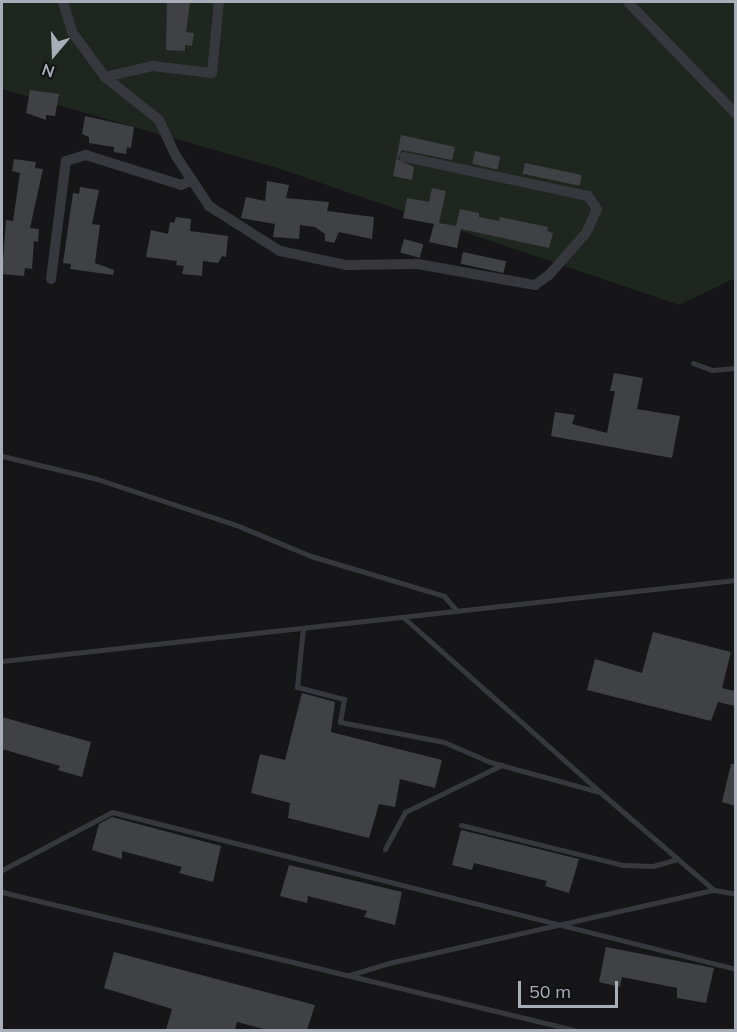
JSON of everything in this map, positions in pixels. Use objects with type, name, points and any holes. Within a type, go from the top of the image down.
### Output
[{"type":"street","points":[[63,2],[72,32],[105,77],[159,120],[209,206],[280,251],[346,265],[418,264],[535,285],[549,275],[586,232],[597,209],[588,196],[404,157]]},
{"type":"street","points":[[105,77],[152,66],[212,73],[219,2]]},
{"type":"street","points":[[628,2],[735,114]]},
{"type":"street","points":[[51,279],[66,161],[86,155],[181,185],[192,180]]},
{"type":"lane","points":[[693,363],[712,370],[735,368]]},
{"type":"lane","points":[[2,456],[98,479],[236,525],[310,556],[444,596],[457,611]]},
{"type":"lane","points":[[2,661],[735,580]]},
{"type":"lane","points":[[403,617],[714,890]]},
{"type":"lane","points":[[303,628],[297,687],[344,699],[340,722],[444,742],[502,765],[600,792]]},
{"type":"lane","points":[[385,849],[405,812],[502,765]]},
{"type":"lane","points":[[2,870],[112,812],[735,969]]},
{"type":"lane","points":[[461,825],[623,865],[653,866],[677,859]]},
{"type":"lane","points":[[348,976],[557,924],[714,890],[735,894]]},
{"type":"lane","points":[[2,892],[574,1030]]},
{"type":"shaded area","points":[[2,2],[735,2],[735,278],[679,305],[277,168],[2,89]]},
{"type":"building","points":[[167,2],[190,2],[186,32],[194,33],[192,46],[185,45],[185,51],[166,50]]},
{"type":"building","points":[[30,90],[59,94],[55,116],[46,115],[46,120],[26,113]]},
{"type":"building","points":[[85,116],[134,127],[131,148],[127,147],[126,154],[114,152],[114,147],[89,143],[89,137],[82,134]]},
{"type":"building","points":[[401,135],[455,147],[452,160],[402,150],[397,159],[414,167],[412,180],[393,176]]},
{"type":"building","points":[[475,151],[500,157],[497,170],[472,164]]},
{"type":"building","points":[[14,159],[36,162],[35,168],[43,169],[30,228],[39,229],[38,242],[34,241],[32,269],[25,268],[24,276],[2,274],[6,220],[13,221],[20,173],[12,171]]},
{"type":"building","points":[[525,163],[582,175],[579,186],[523,174]]},
{"type":"building","points":[[267,181],[289,185],[286,198],[329,202],[327,211],[374,217],[372,239],[339,232],[334,243],[325,241],[325,234],[315,227],[300,225],[299,239],[273,237],[275,224],[241,218],[246,197],[265,201]]},
{"type":"building","points":[[80,187],[99,190],[92,224],[100,225],[95,263],[114,270],[113,275],[70,269],[71,264],[63,263],[73,193],[79,194]]},
{"type":"building","points":[[432,188],[446,191],[439,223],[456,226],[460,209],[479,213],[479,217],[499,221],[500,217],[548,227],[547,231],[553,233],[549,248],[461,229],[457,248],[429,242],[434,224],[403,218],[407,198],[429,202]]},
{"type":"building","points":[[176,217],[191,219],[190,231],[228,236],[226,257],[222,256],[218,263],[203,261],[202,276],[182,274],[184,266],[176,265],[177,261],[146,257],[151,230],[168,234],[170,222],[174,223]]},
{"type":"building","points":[[404,239],[423,244],[420,258],[400,253]]},
{"type":"building","points":[[463,252],[506,261],[504,273],[461,264]]},
{"type":"building","points":[[614,373],[643,378],[637,409],[680,416],[672,458],[551,436],[555,412],[575,415],[572,424],[607,433],[615,391],[610,391]]},
{"type":"building","points":[[653,632],[731,652],[722,688],[735,691],[735,706],[718,702],[711,721],[587,690],[595,659],[642,673]]},
{"type":"building","points":[[302,693],[335,702],[331,732],[442,760],[435,788],[400,779],[395,807],[379,804],[369,838],[288,818],[290,803],[251,793],[260,754],[285,760]]},
{"type":"building","points":[[2,717],[91,742],[82,777],[58,770],[60,766],[2,749]]},
{"type":"building","points":[[731,764],[735,764],[735,806],[722,802]]},
{"type":"building","points":[[112,817],[221,846],[213,882],[179,873],[182,867],[122,851],[122,859],[92,850],[99,824]]},
{"type":"building","points":[[461,830],[579,859],[569,893],[545,886],[547,881],[474,863],[472,870],[452,865]]},
{"type":"building","points":[[289,865],[402,892],[395,925],[364,917],[367,911],[308,896],[307,903],[280,896]]},
{"type":"building","points":[[606,947],[714,968],[706,1003],[677,998],[677,988],[622,977],[620,987],[599,982]]},
{"type":"building","points":[[114,952],[315,1005],[307,1030],[268,1030],[237,1022],[235,1030],[166,1030],[172,1009],[104,988]]}]
